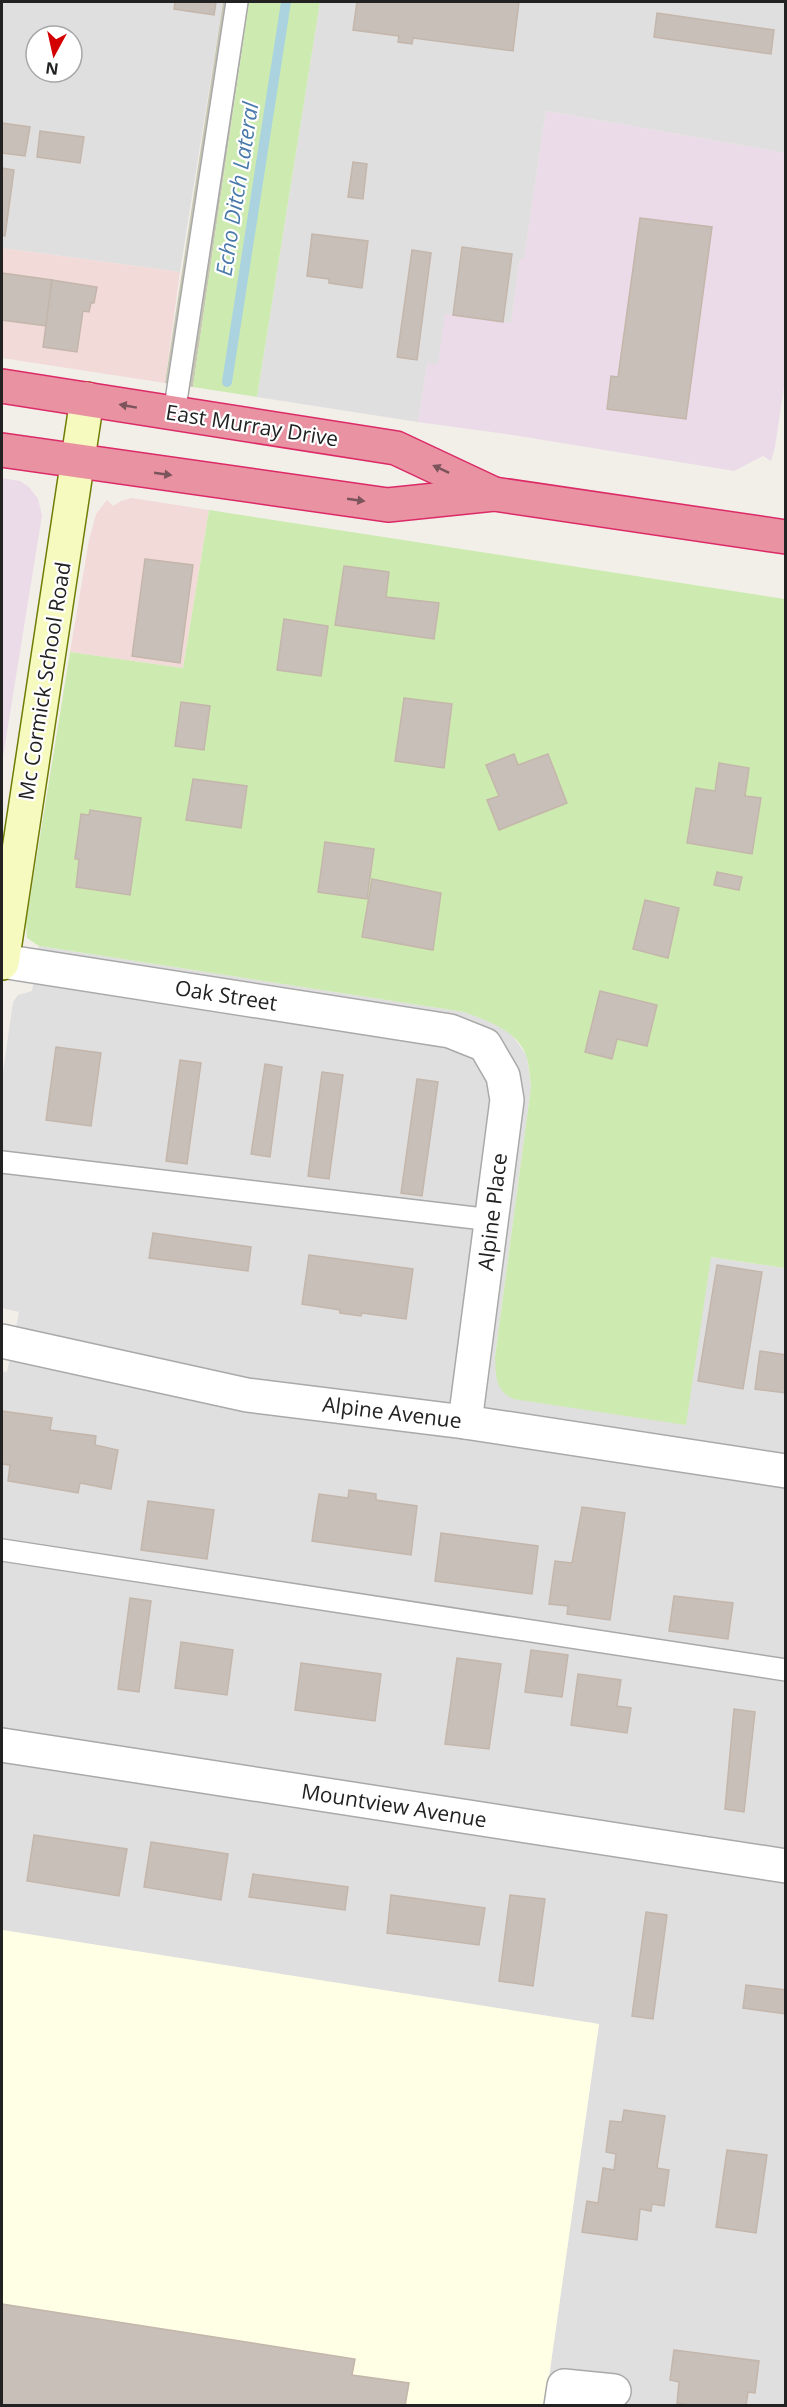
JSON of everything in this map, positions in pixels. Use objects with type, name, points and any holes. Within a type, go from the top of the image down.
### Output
[{"type":"highway","name":"East Murray Drive","points":[[2,386],[396,448],[494,494]]},
{"type":"highway","name":"East Murray Drive","points":[[2,450],[388,505],[494,494],[786,537]]},
{"type":"street","name":"Mc Cormick School Road","points":[[2,962],[87,399]]},
{"type":"street","name":"Oak Street","points":[[2,962],[450,1031]]},
{"type":"street","name":"Alpine Place","points":[[450,1031],[485,1045],[503,1076],[507,1100],[465,1422]]},
{"type":"street","name":"Alpine Avenue","points":[[2,1341],[247,1395],[465,1422],[786,1471]]},
{"type":"street","name":"Mountview Avenue","points":[[2,1745],[786,1866]]},
{"type":"street","points":[[562,2396],[614,2391]]},
{"type":"lane","points":[[174,414],[237,2]]},
{"type":"lane","points":[[2,1162],[492,1220]]},
{"type":"lane","points":[[2,1550],[786,1670]]},
{"type":"shaded area","points":[[2,2],[223,2],[180,272],[2,248]]},
{"type":"shaded area","points":[[223,2],[249,2],[193,387],[165,383]]},
{"type":"shaded area","points":[[320,2],[785,2],[785,153],[546,111],[524,259],[520,259],[511,323],[438,365],[427,365],[418,422],[257,397]]},
{"type":"shaded area","points":[[546,111],[785,153],[786,374],[771,461],[763,456],[734,471],[418,422],[427,364],[438,364],[445,314],[511,323],[520,259],[524,258]]},
{"type":"shaded area","points":[[2,248],[180,272],[165,383],[2,358]]},
{"type":"shaded area","points":[[2,478],[20,481],[29,487],[38,499],[42,515],[2,763]]},
{"type":"shaded area","points":[[132,498],[209,510],[183,668],[70,652],[89,540],[96,514],[107,500],[113,506]]},
{"type":"shaded area","points":[[39,946],[464,1012],[496,1024],[512,1035],[527,1056],[531,1087],[495,1357],[711,1257],[785,1268],[785,2405],[545,2405],[599,2024],[2,1930],[2,1371],[7,1372],[19,1312],[2,1308],[2,1079],[13,1002],[18,995],[32,991]]},
{"type":"shaded area","points":[[2,1930],[599,2024],[545,2405],[2,2405]]},
{"type":"green space","points":[[249,2],[320,2],[257,397],[193,387]]},
{"type":"green space","points":[[209,510],[785,599],[785,1268],[711,1257],[686,1425],[513,1399],[500,1387],[496,1376],[495,1357],[531,1087],[527,1058],[523,1049],[502,1028],[464,1012],[39,946],[27,938],[26,923],[70,652],[183,668]]},
{"type":"building","points":[[175,2],[216,2],[214,15],[174,9]]},
{"type":"building","points":[[357,2],[519,2],[513,51],[413,38],[412,44],[398,42],[399,36],[353,30]]},
{"type":"building","points":[[657,13],[774,30],[771,54],[654,37]]},
{"type":"building","points":[[2,123],[30,127],[25,156],[2,153]]},
{"type":"building","points":[[40,131],[84,137],[80,163],[37,157]]},
{"type":"building","points":[[353,162],[367,164],[363,199],[348,197]]},
{"type":"building","points":[[2,168],[14,170],[5,236],[2,235]]},
{"type":"building","points":[[640,218],[712,227],[686,419],[607,409],[611,376],[618,377]]},
{"type":"building","points":[[312,234],[368,241],[362,288],[329,283],[329,279],[307,276]]},
{"type":"building","points":[[462,247],[512,254],[503,322],[453,315]]},
{"type":"building","points":[[412,250],[431,253],[417,360],[397,357]]},
{"type":"building","points":[[2,273],[52,280],[46,326],[2,320]]},
{"type":"building","points":[[52,280],[97,287],[94,303],[91,303],[89,312],[83,311],[77,352],[43,347]]},
{"type":"building","points":[[145,559],[193,565],[180,663],[132,656]]},
{"type":"building","points":[[344,566],[389,572],[386,597],[439,603],[434,639],[335,625]]},
{"type":"building","points":[[284,619],[328,626],[321,676],[277,670]]},
{"type":"building","points":[[404,698],[452,704],[444,768],[395,761]]},
{"type":"building","points":[[181,702],[210,706],[204,750],[175,746]]},
{"type":"building","points":[[514,754],[518,765],[548,754],[567,803],[499,830],[487,800],[499,796],[486,765]]},
{"type":"building","points":[[719,763],[749,768],[745,796],[761,798],[752,854],[687,843],[696,788],[715,791]]},
{"type":"building","points":[[193,779],[247,786],[241,828],[186,820]]},
{"type":"building","points":[[90,810],[141,818],[130,895],[76,887],[79,859],[75,859],[81,814],[89,815]]},
{"type":"building","points":[[325,842],[374,849],[367,899],[318,892]]},
{"type":"building","points":[[717,872],[742,877],[739,890],[714,885]]},
{"type":"building","points":[[372,879],[441,893],[433,950],[362,937]]},
{"type":"building","points":[[645,900],[679,908],[668,958],[633,949]]},
{"type":"building","points":[[600,991],[657,1005],[647,1046],[617,1039],[612,1059],[585,1052]]},
{"type":"building","points":[[56,1047],[101,1053],[91,1126],[46,1120]]},
{"type":"building","points":[[180,1060],[201,1063],[187,1164],[166,1161]]},
{"type":"building","points":[[265,1064],[282,1067],[270,1157],[251,1154]]},
{"type":"building","points":[[322,1072],[343,1075],[329,1179],[308,1176]]},
{"type":"building","points":[[417,1079],[438,1082],[422,1196],[401,1193]]},
{"type":"building","points":[[153,1233],[251,1247],[248,1271],[149,1258]]},
{"type":"building","points":[[309,1255],[413,1269],[406,1319],[362,1313],[361,1316],[340,1313],[340,1310],[302,1304]]},
{"type":"building","points":[[717,1265],[762,1272],[743,1389],[698,1381]]},
{"type":"building","points":[[760,1351],[786,1355],[786,1393],[755,1389]]},
{"type":"building","points":[[2,1411],[52,1418],[50,1430],[96,1436],[95,1445],[118,1450],[111,1489],[80,1483],[78,1493],[8,1481],[10,1465],[2,1464]]},
{"type":"building","points":[[349,1490],[376,1494],[376,1500],[417,1506],[411,1555],[312,1541],[319,1494],[348,1498]]},
{"type":"building","points":[[148,1501],[214,1510],[207,1559],[141,1550]]},
{"type":"building","points":[[582,1507],[625,1513],[610,1620],[567,1614],[568,1606],[549,1604],[555,1561],[572,1563]]},
{"type":"building","points":[[441,1533],[538,1546],[532,1594],[435,1581]]},
{"type":"building","points":[[674,1596],[733,1603],[728,1639],[669,1631]]},
{"type":"building","points":[[130,1598],[151,1601],[139,1692],[118,1689]]},
{"type":"building","points":[[181,1642],[233,1650],[227,1695],[175,1688]]},
{"type":"building","points":[[531,1650],[568,1655],[562,1697],[525,1692]]},
{"type":"building","points":[[457,1658],[501,1664],[489,1749],[445,1744]]},
{"type":"building","points":[[301,1663],[381,1674],[375,1721],[295,1710]]},
{"type":"building","points":[[578,1674],[621,1680],[617,1706],[631,1708],[627,1733],[571,1725]]},
{"type":"building","points":[[734,1709],[755,1712],[744,1812],[725,1809]]},
{"type":"building","points":[[34,1835],[127,1849],[119,1896],[27,1881]]},
{"type":"building","points":[[151,1842],[228,1854],[221,1900],[144,1887]]},
{"type":"building","points":[[253,1874],[348,1887],[345,1910],[249,1897]]},
{"type":"building","points":[[391,1895],[485,1908],[479,1945],[387,1933]]},
{"type":"building","points":[[510,1895],[545,1899],[533,1986],[499,1981]]},
{"type":"building","points":[[646,1912],[667,1915],[653,2019],[632,2016]]},
{"type":"building","points":[[746,1985],[786,1990],[786,2014],[743,2008]]},
{"type":"building","points":[[624,2110],[665,2116],[657,2168],[669,2170],[664,2206],[652,2204],[651,2211],[640,2209],[637,2240],[582,2232],[587,2201],[598,2203],[603,2168],[614,2170],[616,2154],[606,2152],[610,2121],[622,2122]]},
{"type":"building","points":[[727,2150],[767,2155],[756,2233],[716,2227]]},
{"type":"building","points":[[2,2304],[355,2359],[352,2375],[409,2383],[405,2406],[2,2406]]},
{"type":"building","points":[[674,2350],[759,2361],[755,2393],[748,2392],[746,2406],[697,2406],[677,2403],[679,2382],[670,2380]]},
{"type":"waterway","name":"Echo Ditch Lateral","points":[[227,382],[286,2]]}]
